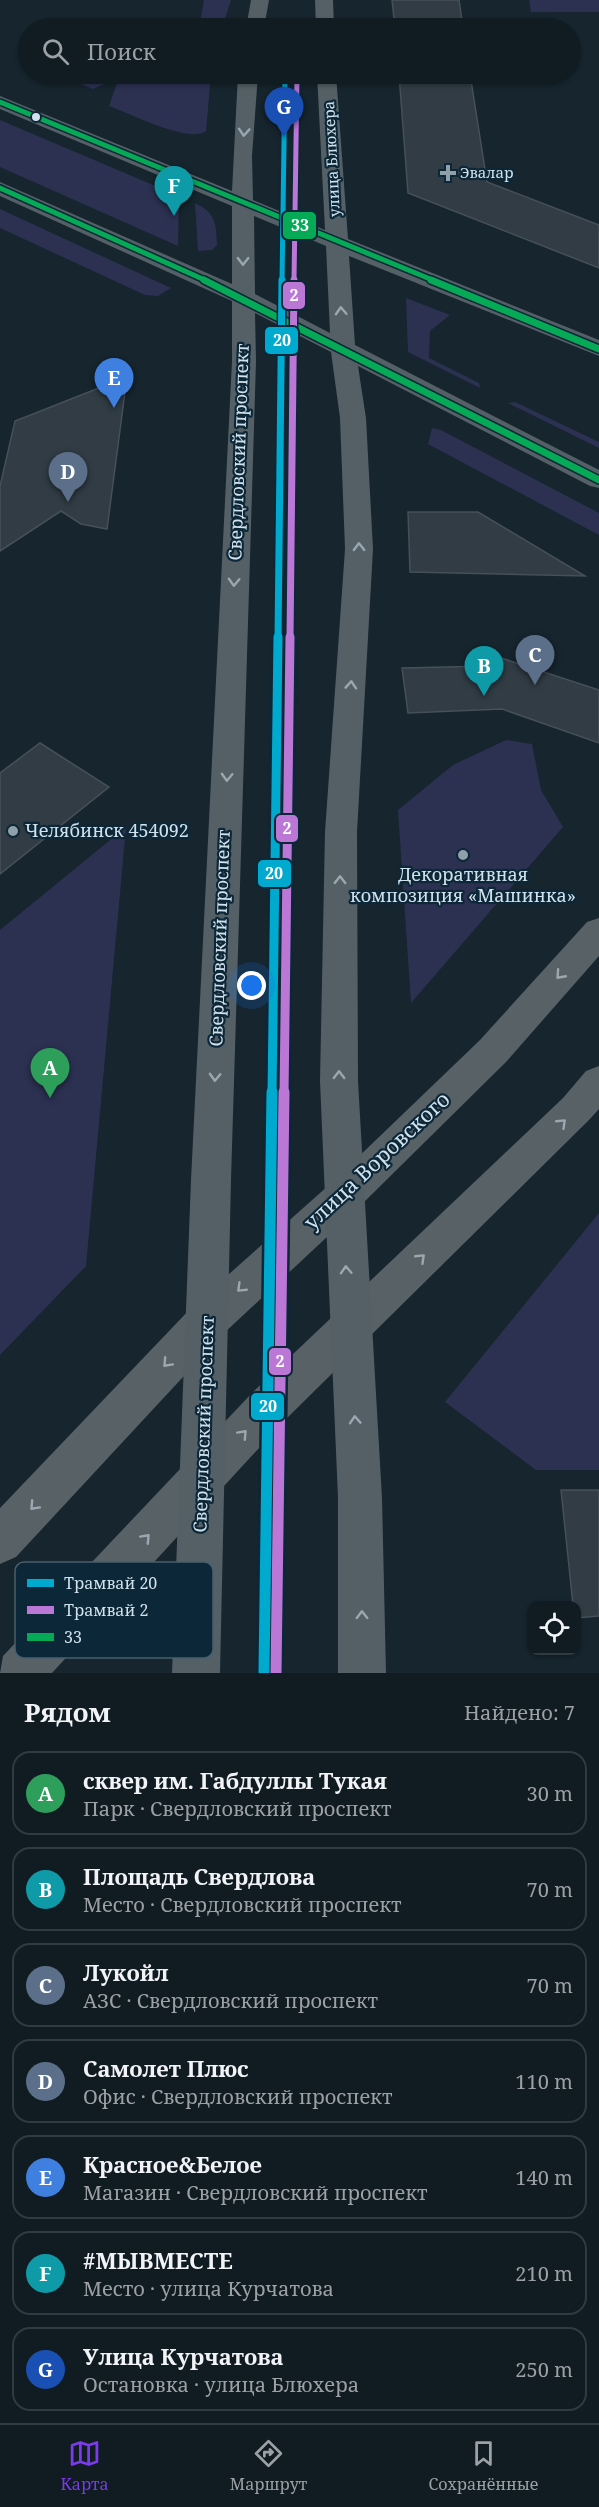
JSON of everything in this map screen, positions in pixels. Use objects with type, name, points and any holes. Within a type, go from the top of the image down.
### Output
[{"type":"main road","points":[[257,18],[260,0]]},
{"type":"main road","points":[[324,0],[325,18]]},
{"type":"main road","points":[[244,203],[242,156],[247,84]]},
{"type":"main road","name":"улица Блюхера","points":[[328,84],[337,244]]},
{"type":"main road","points":[[0,102],[337,244],[599,349]]},
{"type":"main road","points":[[0,188],[242,297],[599,480]]},
{"type":"main road","name":"Свердловский проспект","points":[[200,1562],[244,361],[242,297],[244,203]]},
{"type":"main road","points":[[337,244],[343,349],[353,418],[359,549],[341,832],[339,1081],[349,1328],[360,1498],[362,1673]]},
{"type":"main road","name":"улица Воровского","points":[[0,1541],[207,1321],[343,1197],[493,1051],[599,932]]},
{"type":"main road","points":[[124,1562],[267,1408],[576,1109],[599,1082]]},
{"type":"main road","points":[[20,1673],[34,1658]]},
{"type":"main road","name":"Свердловский проспект","points":[[196,1673],[197,1658]]},
{"type":"shaded area","points":[[204,0],[231,0],[225,18],[201,18]]},
{"type":"shaded area","points":[[529,0],[599,0],[599,12],[531,12]]},
{"type":"shaded area","points":[[81,84],[104,84],[93,89]]},
{"type":"shaded area","points":[[117,84],[210,84],[206,131],[198,134],[173,131],[109,106]]},
{"type":"shaded area","points":[[0,120],[179,196],[178,246],[0,167]]},
{"type":"shaded area","points":[[195,203],[207,211],[214,220],[217,245],[212,250],[198,251]]},
{"type":"shaded area","points":[[0,209],[171,288],[158,296],[145,295],[0,228]]},
{"type":"shaded area","points":[[406,298],[450,315],[430,331],[429,358],[479,383],[480,388],[408,352]]},
{"type":"shaded area","points":[[515,402],[599,442],[599,448],[508,403]]},
{"type":"shaded area","points":[[432,428],[441,430],[599,513],[599,535],[428,444]]},
{"type":"shaded area","points":[[506,740],[532,744],[541,790],[563,827],[411,1003],[398,810],[453,765]]},
{"type":"shaded area","points":[[126,827],[86,1266],[0,1355],[0,930]]},
{"type":"shaded area","points":[[599,1213],[599,1470],[536,1470],[445,1402]]},
{"type":"building","points":[[392,0],[459,0],[462,18],[394,18]]},
{"type":"building","points":[[400,84],[472,84],[487,182],[599,225],[599,268],[408,193]]},
{"type":"building","points":[[127,377],[107,529],[81,524],[61,511],[0,551],[0,486],[15,421]]},
{"type":"building","points":[[408,512],[478,512],[585,576],[410,572]]},
{"type":"building","points":[[492,655],[599,690],[599,743],[502,709],[408,713],[402,668],[491,666]]},
{"type":"building","points":[[40,743],[109,787],[0,874],[0,773]]},
{"type":"building","points":[[561,1490],[599,1490],[599,1616],[581,1618],[581,1601],[573,1601]]},
{"type":"tram line","name":"20","points":[[264,1673],[285,84]]},
{"type":"tram line","name":"2","points":[[276,1673],[297,84]]},
{"type":"transit line","name":"33","points":[[0,102],[599,349]]},
{"type":"transit line","name":"33","points":[[0,188],[242,297],[599,480]]},
{"type":"place","name":"Улица Курчатова","points":[[284,137]]},
{"type":"place","name":"Эвалар","points":[[448,173]]},
{"type":"place","name":"#МЫВМЕСТЕ","points":[[174,216]]},
{"type":"place","name":"Красное&Белое","points":[[114,408]]},
{"type":"place","name":"Самолет Плюс","points":[[68,502]]},
{"type":"place","name":"Лукойл","points":[[535,685]]},
{"type":"place","name":"Площадь Свердлова","points":[[484,696]]},
{"type":"place","name":"Челябинск 454092","points":[[13,831]]},
{"type":"place","name":"Декоративная композиция «Машинка»","points":[[463,855]]},
{"type":"place","name":"сквер им. Габдуллы Тукая","points":[[50,1098]]}]
